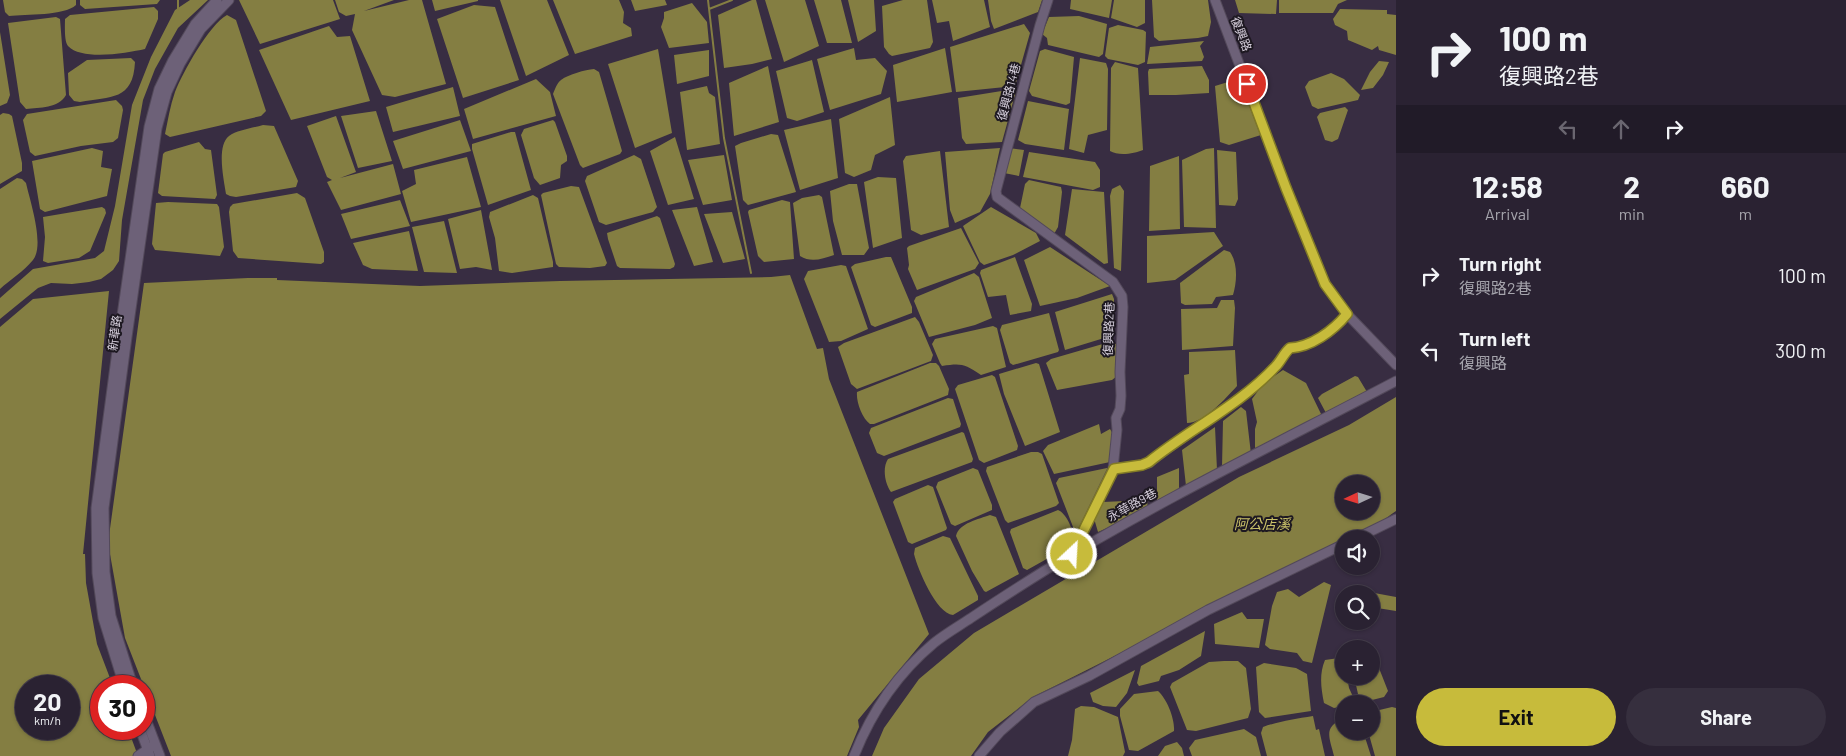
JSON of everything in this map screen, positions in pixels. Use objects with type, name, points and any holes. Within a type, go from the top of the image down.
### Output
[{"type":"street","name":"新華路","points":[[121,675],[103,618],[97,573],[96,508],[109,404],[149,127],[157,99],[173,60],[194,24],[217,0]]},
{"type":"street","name":"新華路","points":[[130,675],[111,616],[105,572],[104,508],[157,128],[167,92],[180,64],[201,29],[228,0]]},
{"type":"street","name":"復興路14巷","points":[[996,191],[1048,0]]},
{"type":"street","name":"復興路","points":[[1215,0],[1286,188],[1325,284],[1347,314],[1396,365]]},
{"type":"street","name":"復興路2巷","points":[[996,191],[1000,201],[1114,282],[1122,296],[1121,396],[1120,409],[1116,418],[1114,469],[1072,554]]},
{"type":"street","points":[[1114,469],[1142,465],[1149,462],[1256,384],[1276,366],[1290,348],[1309,344],[1340,322],[1347,314]]},
{"type":"street","name":"永華路9巷","points":[[854,756],[862,736],[898,678],[934,644],[1072,554],[1148,510],[1396,381]]},
{"type":"street","points":[[1373,530],[1396,519]]},
{"type":"street","points":[[979,756],[1000,732],[1034,702],[1089,676],[1208,610],[1335,548]]},
{"type":"street","points":[[138,756],[151,750],[160,756]]},
{"type":"water","points":[[3,0],[76,0],[76,5],[70,9],[54,13],[9,16],[5,12]]},
{"type":"water","points":[[80,0],[160,0],[157,4],[85,9],[80,5]]},
{"type":"water","points":[[190,0],[208,0],[178,28],[155,69],[143,100],[122,220],[119,261],[113,270],[101,279],[72,284],[51,283],[38,288],[0,319],[0,298],[33,269],[95,258],[104,251],[115,206],[132,105],[151,57],[175,10]]},
{"type":"water","points":[[239,0],[333,0],[340,19],[260,44]]},
{"type":"water","points":[[335,0],[394,0],[364,11],[409,0],[422,0],[446,84],[395,97],[382,95],[352,30],[355,14],[346,16],[339,12]]},
{"type":"water","points":[[432,0],[478,0],[478,1],[435,11]]},
{"type":"water","points":[[500,0],[547,0],[569,55],[526,76]]},
{"type":"water","points":[[553,0],[619,0],[624,12],[623,23],[631,28],[632,36],[575,54]]},
{"type":"water","points":[[631,0],[665,0],[667,5],[635,11]]},
{"type":"water","points":[[756,0],[772,59],[724,68],[718,15]]},
{"type":"water","points":[[765,0],[805,0],[819,46],[784,62]]},
{"type":"water","points":[[814,0],[841,0],[852,43],[827,43]]},
{"type":"water","points":[[848,0],[874,0],[876,31],[858,42]]},
{"type":"water","points":[[903,0],[927,0],[933,42],[930,48],[892,56],[884,47],[882,6]]},
{"type":"water","points":[[932,0],[984,0],[990,27],[953,41],[949,21],[937,23]]},
{"type":"water","points":[[988,0],[1042,0],[1038,12],[994,29]]},
{"type":"water","points":[[1071,0],[1112,0],[1109,18],[1070,9]]},
{"type":"water","points":[[1114,0],[1145,0],[1145,23],[1137,27],[1111,18]]},
{"type":"water","points":[[1152,0],[1208,0],[1211,22],[1208,36],[1159,41],[1154,37]]},
{"type":"water","points":[[1235,0],[1277,0],[1276,14],[1239,13]]},
{"type":"water","points":[[1279,0],[1347,0],[1338,4],[1333,13],[1279,13]]},
{"type":"water","points":[[692,3],[707,22],[709,43],[669,48],[661,27],[664,12]]},
{"type":"water","points":[[474,5],[495,7],[519,80],[463,98],[437,19]]},
{"type":"water","points":[[154,7],[158,11],[158,19],[145,49],[116,54],[94,55],[75,51],[67,44],[65,19],[70,15]]},
{"type":"water","points":[[1340,9],[1387,10],[1387,14],[1396,15],[1396,55],[1379,50],[1378,46],[1372,50],[1348,40],[1347,31],[1335,25],[1333,19]]},
{"type":"water","points":[[227,15],[236,20],[266,111],[261,116],[170,137],[165,134],[172,102],[179,83],[190,61],[212,28]]},
{"type":"water","points":[[1079,16],[1107,24],[1103,54],[1099,57],[1048,45],[1047,38],[1042,34],[1049,17]]},
{"type":"water","points":[[56,17],[60,19],[66,95],[63,100],[54,105],[26,109],[20,102],[8,23]]},
{"type":"water","points":[[1024,24],[1030,33],[1015,86],[956,92],[950,47]]},
{"type":"water","points":[[1118,25],[1146,32],[1145,62],[1138,65],[1108,59],[1105,56],[1109,28]]},
{"type":"water","points":[[329,26],[337,37],[350,36],[370,101],[291,120],[259,50]]},
{"type":"water","points":[[0,32],[10,95],[7,103],[0,106]]},
{"type":"water","points":[[1204,41],[1200,46],[1204,57],[1202,61],[1147,64],[1150,47]]},
{"type":"water","points":[[854,48],[856,60],[875,58],[887,71],[881,94],[830,110],[817,59]]},
{"type":"water","points":[[945,48],[952,92],[897,102],[893,65]]},
{"type":"water","points":[[658,49],[672,133],[635,148],[608,64]]},
{"type":"water","points":[[1045,49],[1074,57],[1070,103],[1066,105],[1032,96],[1029,91],[1040,51]]},
{"type":"water","points":[[709,50],[709,76],[677,84],[674,55]]},
{"type":"water","points":[[131,58],[135,62],[133,75],[130,84],[125,90],[110,97],[80,102],[74,101],[69,95],[68,73],[87,60]]},
{"type":"water","points":[[1080,58],[1106,63],[1108,69],[1107,130],[1088,135],[1084,153],[1069,149]]},
{"type":"water","points":[[812,60],[824,112],[797,121],[787,118],[776,71]]},
{"type":"water","points":[[1379,61],[1389,62],[1383,75],[1373,88],[1361,90],[1370,72]]},
{"type":"water","points":[[1115,62],[1138,68],[1143,150],[1135,153],[1122,154],[1110,151],[1111,68]]},
{"type":"water","points":[[768,66],[779,122],[734,136],[729,83]]},
{"type":"water","points":[[1202,66],[1209,80],[1209,93],[1149,95],[1149,69]]},
{"type":"water","points":[[594,69],[599,72],[622,151],[620,154],[583,168],[580,165],[553,94],[558,83],[564,78]]},
{"type":"water","points":[[1331,73],[1344,79],[1360,95],[1358,100],[1318,109],[1312,106],[1305,87],[1309,81]]},
{"type":"water","points":[[1241,78],[1261,135],[1229,145],[1220,142],[1215,86]]},
{"type":"water","points":[[536,79],[550,92],[556,116],[473,139],[464,109]]},
{"type":"water","points":[[707,86],[709,93],[715,97],[720,144],[687,150],[680,92]]},
{"type":"water","points":[[453,87],[460,116],[393,132],[386,107]]},
{"type":"water","points":[[1014,89],[1016,91],[1002,142],[966,144],[962,138],[958,98]]},
{"type":"water","points":[[890,97],[895,145],[875,155],[871,170],[854,177],[845,173],[839,119]]},
{"type":"water","points":[[116,100],[123,110],[118,138],[113,142],[81,146],[35,156],[30,152],[23,120],[27,114]]},
{"type":"water","points":[[1028,101],[1069,109],[1064,150],[1025,144],[1018,140]]},
{"type":"water","points":[[1345,107],[1348,110],[1338,139],[1332,142],[1325,140],[1317,117],[1320,113]]},
{"type":"water","points":[[376,111],[392,161],[358,168],[341,116]]},
{"type":"water","points":[[3,113],[12,116],[22,171],[0,184],[0,115]]},
{"type":"water","points":[[336,116],[356,172],[340,178],[393,164],[401,194],[341,210],[327,182],[332,180],[327,177],[307,126]]},
{"type":"water","points":[[831,119],[838,178],[800,190],[784,130]]},
{"type":"water","points":[[460,120],[471,151],[403,169],[393,141]]},
{"type":"water","points":[[553,120],[567,156],[567,161],[561,165],[560,178],[540,185],[534,178],[521,135],[524,129]]},
{"type":"water","points":[[263,125],[274,126],[298,181],[296,187],[236,197],[226,194],[222,155],[225,141],[236,132]]},
{"type":"water","points":[[515,132],[531,190],[488,205],[472,144]]},
{"type":"water","points":[[771,134],[778,135],[796,192],[748,205],[743,200],[735,146]]},
{"type":"water","points":[[675,137],[694,199],[668,205],[650,151]]},
{"type":"water","points":[[199,142],[205,149],[211,150],[217,195],[215,199],[162,196],[158,193],[163,154]]},
{"type":"water","points":[[92,148],[103,151],[101,167],[112,169],[107,196],[45,212],[40,209],[32,161]]},
{"type":"water","points":[[1000,148],[990,194],[980,212],[955,223],[950,210],[945,152]]},
{"type":"water","points":[[1009,148],[1024,150],[1019,176],[1004,173]]},
{"type":"water","points":[[1214,148],[1216,228],[1184,227],[1182,160],[1206,149]]},
{"type":"water","points":[[1217,150],[1236,152],[1238,199],[1235,206],[1219,205]]},
{"type":"water","points":[[940,151],[949,227],[921,235],[911,230],[903,161],[906,156]]},
{"type":"water","points":[[1029,152],[1095,162],[1100,170],[1100,187],[1093,190],[1023,177]]},
{"type":"water","points":[[634,155],[641,159],[657,207],[653,212],[606,225],[599,222],[585,181],[587,176]]},
{"type":"water","points":[[724,155],[732,200],[703,205],[688,160]]},
{"type":"water","points":[[1179,156],[1180,229],[1149,231],[1150,166]]},
{"type":"water","points":[[467,157],[481,207],[411,222],[402,191],[416,184],[414,170]]},
{"type":"water","points":[[878,177],[896,178],[902,238],[873,248],[864,182]]},
{"type":"water","points":[[17,178],[22,179],[26,183],[36,223],[38,244],[33,260],[0,289],[0,189]]},
{"type":"water","points":[[1029,180],[1061,187],[1058,227],[1054,234],[1023,214],[1020,208],[1025,184]]},
{"type":"water","points":[[849,184],[857,184],[869,248],[864,255],[842,255],[833,221],[830,191]]},
{"type":"water","points":[[1120,185],[1124,191],[1121,271],[1114,268],[1110,196],[1112,189]]},
{"type":"water","points":[[571,186],[579,187],[607,263],[605,266],[590,268],[559,267],[556,264],[541,195]]},
{"type":"water","points":[[1072,189],[1104,192],[1108,263],[1104,264],[1065,235]]},
{"type":"water","points":[[297,193],[305,198],[324,252],[324,262],[321,264],[238,258],[233,251],[230,207],[233,204]]},
{"type":"water","points":[[533,195],[538,198],[553,267],[512,273],[499,271],[495,238],[489,217],[490,212]]},
{"type":"water","points":[[819,195],[822,197],[834,255],[812,260],[800,256],[793,203],[802,198]]},
{"type":"water","points":[[400,200],[410,226],[351,239],[341,214]]},
{"type":"water","points":[[782,200],[790,202],[794,259],[764,262],[758,256],[748,212],[749,210]]},
{"type":"water","points":[[156,203],[217,204],[224,247],[220,256],[155,250],[152,244]]},
{"type":"water","points":[[102,207],[106,213],[90,251],[79,258],[48,263],[43,261],[45,237],[43,217]]},
{"type":"water","points":[[697,207],[713,262],[694,266],[672,210]]},
{"type":"water","points":[[991,207],[1036,233],[1040,241],[1013,255],[984,265],[980,262],[963,226]]},
{"type":"water","points":[[481,210],[492,270],[476,267],[460,269],[448,219]]},
{"type":"water","points":[[732,212],[745,259],[723,263],[704,214]]},
{"type":"water","points":[[657,216],[660,218],[675,264],[674,267],[670,269],[620,268],[617,266],[607,233]]},
{"type":"water","points":[[444,221],[457,273],[424,272],[412,227]]},
{"type":"water","points":[[961,228],[979,263],[975,269],[917,290],[908,269],[907,248]]},
{"type":"water","points":[[409,231],[418,271],[372,269],[363,265],[353,243]]},
{"type":"water","points":[[1214,232],[1223,246],[1175,280],[1147,283],[1147,236]]},
{"type":"water","points":[[1050,247],[1110,286],[1077,298],[1040,306],[1024,260]]},
{"type":"water","points":[[1224,250],[1230,252],[1233,256],[1236,267],[1233,295],[1216,297],[1212,304],[1185,305],[1181,303],[1180,283]]},
{"type":"water","points":[[891,257],[912,307],[912,313],[875,327],[871,325],[851,267],[855,264]]},
{"type":"water","points":[[1015,257],[1032,304],[1031,311],[1010,315],[1006,295],[988,297],[980,273],[981,270]]},
{"type":"water","points":[[841,265],[846,266],[868,329],[841,341],[829,342],[804,279],[808,271]]},
{"type":"water","points":[[974,273],[979,277],[992,318],[975,325],[929,337],[914,301],[916,297]]},
{"type":"water","points":[[790,275],[817,349],[823,348],[829,379],[929,634],[858,720],[859,727],[847,756],[171,756],[155,715],[155,675],[139,675],[125,638],[108,543],[144,283],[277,278],[277,280],[420,286]]},
{"type":"water","points":[[109,291],[83,554],[85,554],[86,583],[97,644],[109,675],[90,675],[90,740],[132,740],[138,756],[0,756],[0,327],[33,299]]},
{"type":"water","points":[[1112,294],[1114,299],[1114,335],[1065,350],[1055,312]]},
{"type":"water","points":[[1221,300],[1234,300],[1233,346],[1182,350],[1181,309],[1217,308]]},
{"type":"water","points":[[1049,313],[1058,352],[1013,365],[1010,363],[1000,330],[1002,325]]},
{"type":"water","points":[[915,317],[933,355],[931,361],[857,389],[851,384],[838,347],[844,343]]},
{"type":"water","points":[[993,326],[997,328],[1006,367],[981,375],[963,365],[942,366],[932,344],[935,339]]},
{"type":"water","points":[[1113,341],[1119,348],[1117,376],[1112,380],[1057,390],[1046,363],[1051,359]]},
{"type":"water","points":[[1235,350],[1237,386],[1221,403],[1207,414],[1194,422],[1187,423],[1184,375],[1189,374],[1189,352]]},
{"type":"water","points":[[930,363],[936,363],[939,366],[949,389],[948,395],[874,424],[870,424],[864,418],[857,400],[857,392]]},
{"type":"water","points":[[1036,363],[1039,364],[1060,432],[1025,446],[1004,394],[999,374]]},
{"type":"water","points":[[1283,370],[1306,383],[1322,416],[1267,445],[1255,448],[1257,422],[1252,399],[1264,383]]},
{"type":"water","points":[[992,375],[995,377],[1018,446],[1017,450],[984,463],[979,460],[955,389],[958,385]]},
{"type":"water","points":[[1355,376],[1358,377],[1367,392],[1326,413],[1318,398]]},
{"type":"water","name":"阿公店溪","points":[[1396,397],[1396,511],[1378,524],[1369,530],[1335,530],[1335,546],[1033,697],[988,732],[971,756],[872,756],[884,728],[919,679],[974,633],[1239,477],[1349,425]]},
{"type":"water","points":[[948,398],[953,399],[961,424],[960,427],[884,456],[877,453],[869,433],[871,428]]},
{"type":"water","points":[[1241,407],[1246,411],[1251,454],[1222,467],[1223,421]]},
{"type":"water","points":[[1099,424],[1101,434],[1110,429],[1114,436],[1110,462],[1054,474],[1043,451],[1048,445]]},
{"type":"water","points":[[1215,427],[1217,470],[1186,486],[1182,450]]},
{"type":"water","points":[[962,432],[973,459],[972,462],[891,492],[885,476],[885,467],[888,459]]},
{"type":"water","points":[[1031,452],[1042,454],[1059,503],[1056,506],[1008,523],[1005,520],[986,471],[987,467]]},
{"type":"water","points":[[973,468],[978,470],[992,505],[992,510],[955,526],[951,524],[936,487],[938,482]]},
{"type":"water","points":[[1107,468],[1107,476],[1081,526],[1075,532],[1056,483],[1059,478]]},
{"type":"water","points":[[1179,468],[1179,490],[1157,502],[1157,477]]},
{"type":"water","points":[[928,485],[933,487],[947,528],[912,544],[908,542],[893,502],[895,499]]},
{"type":"water","points":[[1147,500],[1148,510],[1098,532],[1093,515],[1103,502]]},
{"type":"water","points":[[1058,510],[1067,518],[1071,527],[1073,539],[1071,545],[1027,570],[1023,568],[1010,532],[1011,529]]},
{"type":"water","points":[[990,515],[996,517],[1019,574],[986,592],[972,571],[956,536],[965,525]]},
{"type":"water","points":[[943,536],[950,538],[978,596],[978,600],[953,615],[940,607],[934,599],[919,570],[914,554],[915,548]]},
{"type":"water","points":[[1324,582],[1331,585],[1312,663],[1303,661],[1297,653],[1270,649],[1265,645],[1272,606],[1277,592],[1288,589],[1299,597]]},
{"type":"water","points":[[1380,594],[1396,597],[1396,611],[1380,608]]},
{"type":"water","points":[[1242,612],[1247,619],[1264,619],[1259,648],[1215,644],[1214,624]]},
{"type":"water","points":[[1205,631],[1201,656],[1179,670],[1161,676],[1159,681],[1139,686],[1137,683],[1141,666]]},
{"type":"water","points":[[1335,659],[1335,685],[1348,685],[1352,695],[1335,695],[1334,708],[1324,703],[1321,676],[1325,660]]},
{"type":"water","points":[[1238,661],[1246,668],[1251,709],[1248,718],[1196,731],[1187,730],[1170,687],[1172,683],[1209,662]]},
{"type":"water","points":[[1264,663],[1296,668],[1307,674],[1311,711],[1265,718],[1259,712],[1256,667]]},
{"type":"water","points":[[1135,670],[1127,693],[1116,707],[1103,706],[1093,702],[1090,693]]},
{"type":"water","points":[[1380,671],[1388,691],[1384,697],[1380,698],[1380,695],[1358,695],[1356,685],[1380,685]]},
{"type":"water","points":[[1158,691],[1170,710],[1174,731],[1138,751],[1129,750],[1120,716],[1120,709],[1134,694]]},
{"type":"water","points":[[1081,706],[1094,707],[1118,717],[1125,752],[1123,756],[1068,756],[1072,740],[1075,709]]},
{"type":"water","points":[[1396,708],[1396,756],[1375,756],[1371,740],[1380,740],[1380,710]]},
{"type":"water","points":[[1313,716],[1316,730],[1319,729],[1325,756],[1267,756],[1261,733],[1263,727]]},
{"type":"water","points":[[1335,724],[1335,740],[1366,740],[1371,756],[1334,756],[1329,734]]},
{"type":"water","points":[[1244,729],[1256,737],[1261,756],[1192,756],[1189,748],[1195,740]]},
{"type":"water","points":[[1177,742],[1182,748],[1184,756],[1158,756],[1165,746]]},
{"type":"waterway","points":[[178,0],[178,10]]},
{"type":"waterway","points":[[708,0],[724,138],[751,273]]},
{"type":"waterway","points":[[709,9],[732,0]]},
{"type":"route","points":[[1072,554],[1114,469],[1142,465],[1149,462],[1256,384],[1276,366],[1290,348],[1309,344],[1340,322],[1347,314],[1325,284],[1247,84]]}]
